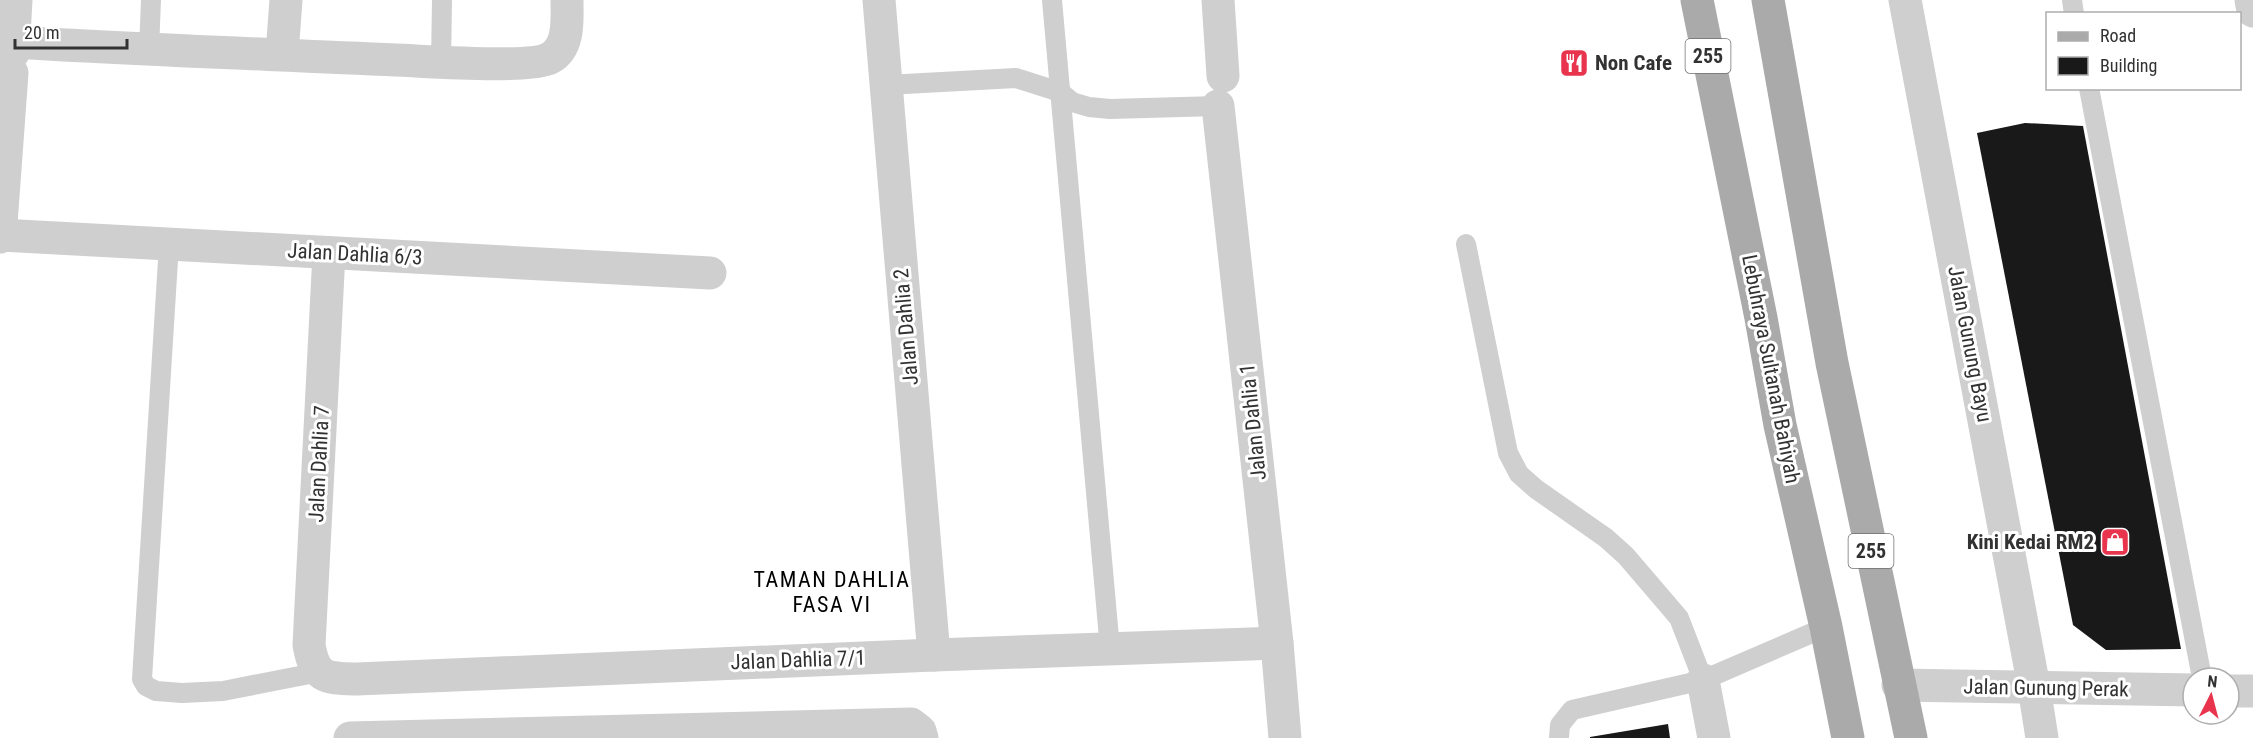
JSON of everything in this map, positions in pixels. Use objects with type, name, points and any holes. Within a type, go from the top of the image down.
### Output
[{"type":"main road","name":"Lebuhraya Sultanah Bahiyah","points":[[1697,0],[1780,424],[1826,627],[1848,738]]},
{"type":"main road","name":"255","points":[[1768,0],[1832,363],[1911,738]]},
{"type":"street","points":[[0,236],[16,0]]},
{"type":"street","points":[[282,54],[286,0]]},
{"type":"street","points":[[13,56],[149,50],[441,62],[530,63],[550,59],[560,50],[566,32],[567,0]]},
{"type":"street","name":"Jalan Dahlia 2","points":[[879,0],[934,655]]},
{"type":"street","name":"Jalan Dahlia 1","points":[[1218,0],[1220,91],[1286,738]]},
{"type":"street","name":"Jalan Gunung Bayu","points":[[1905,0],[2042,738]]},
{"type":"street","points":[[2251,0],[2253,11]]},
{"type":"street","name":"Jalan Dahlia 6/3","points":[[0,236],[710,273]]},
{"type":"street","name":"Jalan Dahlia 7","points":[[320,672],[313,663],[309,645],[329,253]]},
{"type":"street","name":"Jalan Dahlia 7/1","points":[[320,672],[335,678],[357,679],[1277,643]]},
{"type":"street","points":[[1703,680],[1714,738]]},
{"type":"street","name":"Jalan Gunung Perak","points":[[1898,685],[2181,690]]},
{"type":"street","points":[[350,738],[911,724],[920,731],[922,738]]},
{"type":"lane","points":[[149,50],[151,0]]},
{"type":"lane","points":[[441,62],[442,0]]},
{"type":"lane","points":[[1052,0],[1110,649]]},
{"type":"lane","points":[[886,85],[1016,78],[1060,92],[1072,102],[1110,110],[1220,91]]},
{"type":"lane","points":[[2088,90],[2200,666]]},
{"type":"lane","points":[[168,244],[142,679],[146,686],[156,692],[182,693],[223,691],[320,672]]},
{"type":"lane","points":[[1466,244],[1508,453],[1520,474],[1536,489],[1606,538],[1626,556],[1679,618],[1703,680]]},
{"type":"lane","points":[[1559,738],[1560,725],[1572,710],[1703,680],[1826,627]]},
{"type":"building","points":[[2025,123],[2083,126],[2181,649],[2106,650],[2073,625],[1977,133]]},
{"type":"building","points":[[1668,724],[1670,738],[1590,738],[1590,737]]},
{"type":"place","name":"Non Cafe","points":[[1574,63]]},
{"type":"place","name":"Kini Kedai RM2","points":[[2115,542]]},
{"type":"district","name":"TAMAN DAHLIA FASA VI","points":[[832,592]]}]
